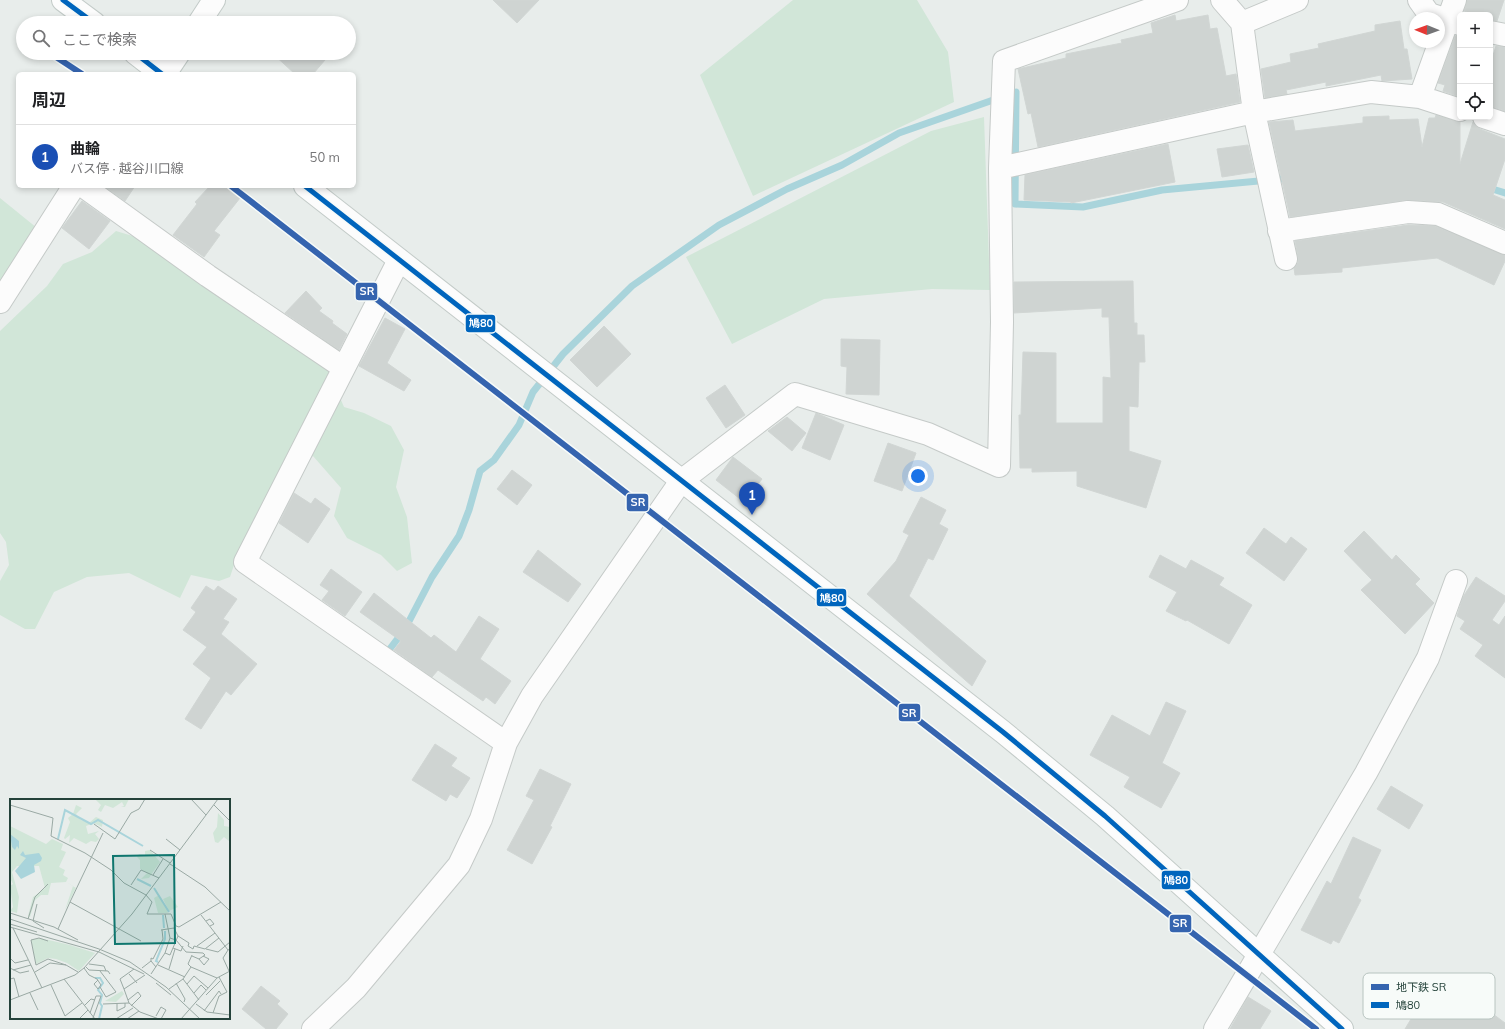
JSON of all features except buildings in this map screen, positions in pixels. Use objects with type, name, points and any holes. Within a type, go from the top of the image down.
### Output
[{"type":"street","points":[[63,0],[85,16]]},
{"type":"street","points":[[204,16],[214,0]]},
{"type":"street","points":[[313,1029],[356,988],[459,865],[481,819],[506,743],[532,696],[681,482],[795,394],[928,434],[999,466],[1002,322],[1000,168],[1004,61],[1178,0]]},
{"type":"street","points":[[1222,0],[1242,23],[1254,112],[1286,260]]},
{"type":"street","points":[[1242,23],[1297,0]]},
{"type":"street","points":[[1419,0],[1429,14],[1453,23]]},
{"type":"street","points":[[1420,97],[1453,23],[1455,0]]},
{"type":"street","points":[[1493,33],[1505,35]]},
{"type":"street","points":[[143,60],[157,72],[171,60]]},
{"type":"street","points":[[1000,168],[1254,112],[1371,92],[1420,97],[1457,109]]},
{"type":"street","points":[[1493,120],[1505,124]]},
{"type":"street","points":[[0,302],[73,188]]},
{"type":"street","points":[[86,188],[208,276],[344,368]]},
{"type":"street","points":[[309,188],[681,482],[1003,732],[1105,816],[1342,1029]]},
{"type":"street","points":[[1279,231],[1408,212],[1430,213],[1438,214],[1505,243]]},
{"type":"street","points":[[399,260],[245,562],[506,743]]},
{"type":"street","points":[[1215,1029],[1366,773],[1428,658],[1456,581]]},
{"type":"green space","points":[[793,0],[917,0],[948,52],[954,102],[753,196],[700,75]]},
{"type":"green space","points":[[984,117],[990,290],[932,289],[824,299],[732,344],[686,257],[931,131]]},
{"type":"green space","points":[[0,198],[37,228],[0,289]]},
{"type":"green space","points":[[116,231],[149,241],[326,365],[344,407],[364,413],[391,426],[404,450],[396,487],[407,517],[412,563],[397,571],[381,555],[347,538],[334,516],[341,488],[313,456],[287,473],[255,553],[240,547],[230,577],[219,581],[191,575],[180,598],[129,573],[87,577],[54,592],[35,629],[25,629],[0,615],[0,581],[9,565],[6,542],[0,533],[0,331],[47,286],[63,264],[92,252]]},
{"type":"waterway","points":[[389,650],[405,629],[432,577],[459,536],[469,510],[480,471],[494,460],[519,425],[533,392],[563,354],[632,286],[719,225],[787,189],[842,165],[899,133],[1016,92],[1015,204],[1083,207],[1162,190],[1291,178]]},
{"type":"waterway","points":[[1486,187],[1505,193]]},
{"type":"metro line","name":"SR","points":[[61,60],[79,72]]},
{"type":"metro line","name":"SR","points":[[234,188],[1316,1029]]},
{"type":"transit line","name":"鳩80","points":[[63,0],[85,16]]},
{"type":"transit line","name":"鳩80","points":[[144,60],[159,72]]},
{"type":"transit line","name":"鳩80","points":[[308,188],[1003,732],[1105,816],[1342,1029]]},
{"type":"place","name":"曲輪","points":[[752,515]]}]
